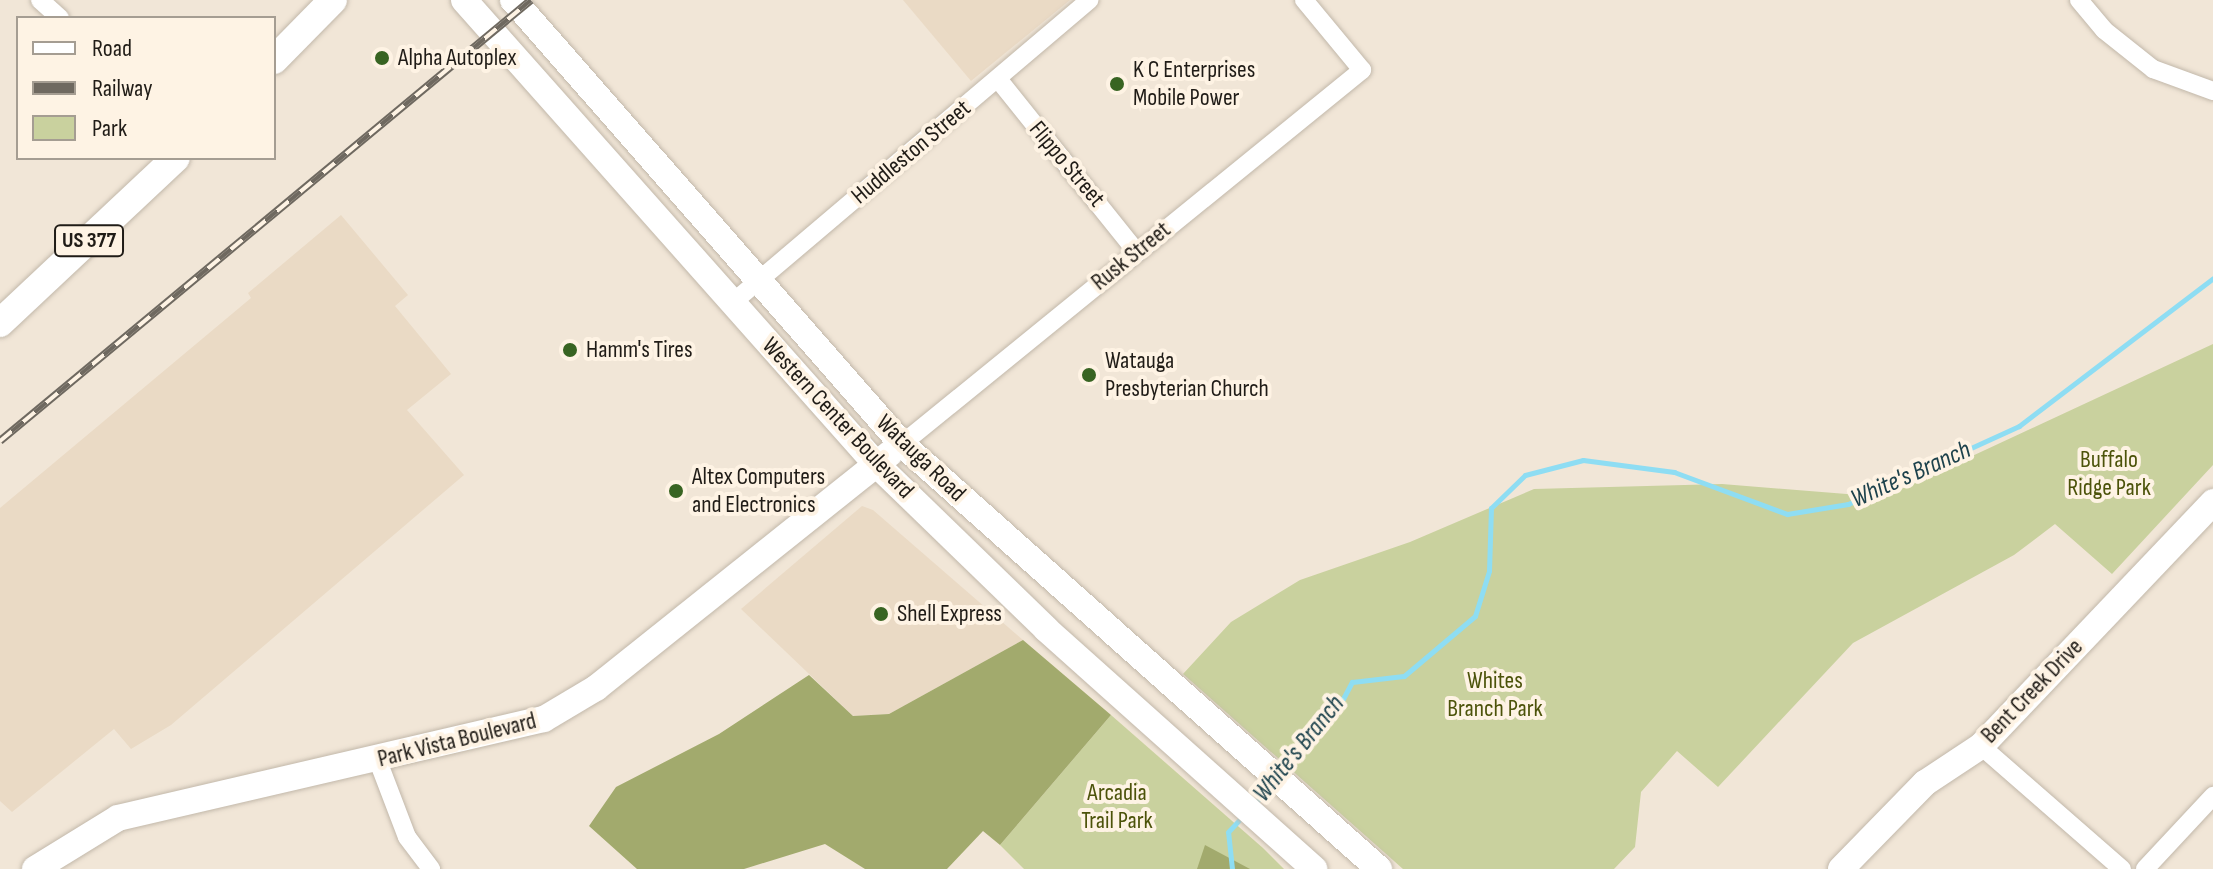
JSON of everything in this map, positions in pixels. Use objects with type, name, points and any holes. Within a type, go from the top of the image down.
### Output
[{"type":"main road","points":[[276,58],[333,0]]},
{"type":"main road","name":"Western Center Boulevard","points":[[464,0],[875,463],[1142,714],[1305,861]]},
{"type":"main road","name":"Watauga Road","points":[[513,0],[756,282],[902,444],[1379,869]]},
{"type":"main road","name":"US 377","points":[[0,323],[174,160]]},
{"type":"main road","name":"Park Vista Boulevard","points":[[35,869],[118,818],[260,782],[378,761],[509,731],[557,711],[596,688],[902,444]]},
{"type":"main road","name":"Bent Creek Drive","points":[[1841,869],[1925,783],[1981,746],[2213,502]]},
{"type":"street","points":[[40,0],[58,16]]},
{"type":"street","name":"Huddleston Street","points":[[731,304],[1090,0]]},
{"type":"street","name":"Rusk Street","points":[[902,444],[1362,70],[1304,0]]},
{"type":"street","points":[[2079,0],[2104,30],[2153,69],[2213,91]]},
{"type":"street","name":"Flippo Street","points":[[998,79],[1136,251]]},
{"type":"street","points":[[1981,746],[2122,869]]},
{"type":"street","points":[[378,761],[407,837],[431,869]]},
{"type":"street","points":[[2145,869],[2213,796]]},
{"type":"shaded area","points":[[903,0],[1070,0],[971,81]]},
{"type":"shaded area","points":[[341,215],[408,295],[395,306],[451,374],[407,410],[464,475],[171,725],[131,749],[114,729],[12,812],[0,801],[0,508],[251,298],[248,293]]},
{"type":"shaded area","points":[[862,506],[873,510],[1023,640],[889,714],[853,716],[741,609]]},
{"type":"green space","name":"Whites Branch Park","points":[[2213,344],[2213,465],[2112,574],[2055,524],[2014,555],[1853,643],[1718,787],[1677,751],[1641,792],[1635,847],[1614,869],[1403,869],[1183,674],[1231,622],[1300,580],[1410,542],[1534,489],[1722,484],[1884,497]]},
{"type":"green space","points":[[1023,640],[1111,715],[1000,845],[983,831],[947,869],[865,869],[825,844],[744,869],[637,869],[589,826],[616,787],[719,734],[809,675],[853,716],[889,714]]},
{"type":"green space","name":"Arcadia Trail Park","points":[[1111,715],[1284,869],[1024,869],[1000,845]]},
{"type":"green space","points":[[1205,845],[1250,869],[1197,869]]},
{"type":"waterway","name":"White's Branch","points":[[1283,774],[1337,710],[1352,682],[1404,676],[1475,616],[1489,571],[1491,508],[1525,475],[1583,460],[1674,472],[1787,514],[1848,504],[2019,426],[2213,278]]},
{"type":"waterway","name":"White's Branch","points":[[1255,803],[1273,784]]},
{"type":"waterway","name":"White's Branch","points":[[1232,869],[1228,832],[1243,816]]},
{"type":"railway","points":[[0,441],[531,0]]},
{"type":"place","name":"Alpha Autoplex","points":[[382,58]]},
{"type":"place","name":"K C Enterprises Mobile Power","points":[[1117,84]]},
{"type":"place","name":"Hamm's Tires","points":[[570,350]]},
{"type":"place","name":"Watauga Presbyterian Church","points":[[1089,375]]},
{"type":"place","name":"Altex Computers and Electronics","points":[[676,491]]},
{"type":"place","name":"Shell Express","points":[[881,614]]},
{"type":"park label","name":"Buffalo Ridge Park","points":[[2109,474]]}]
